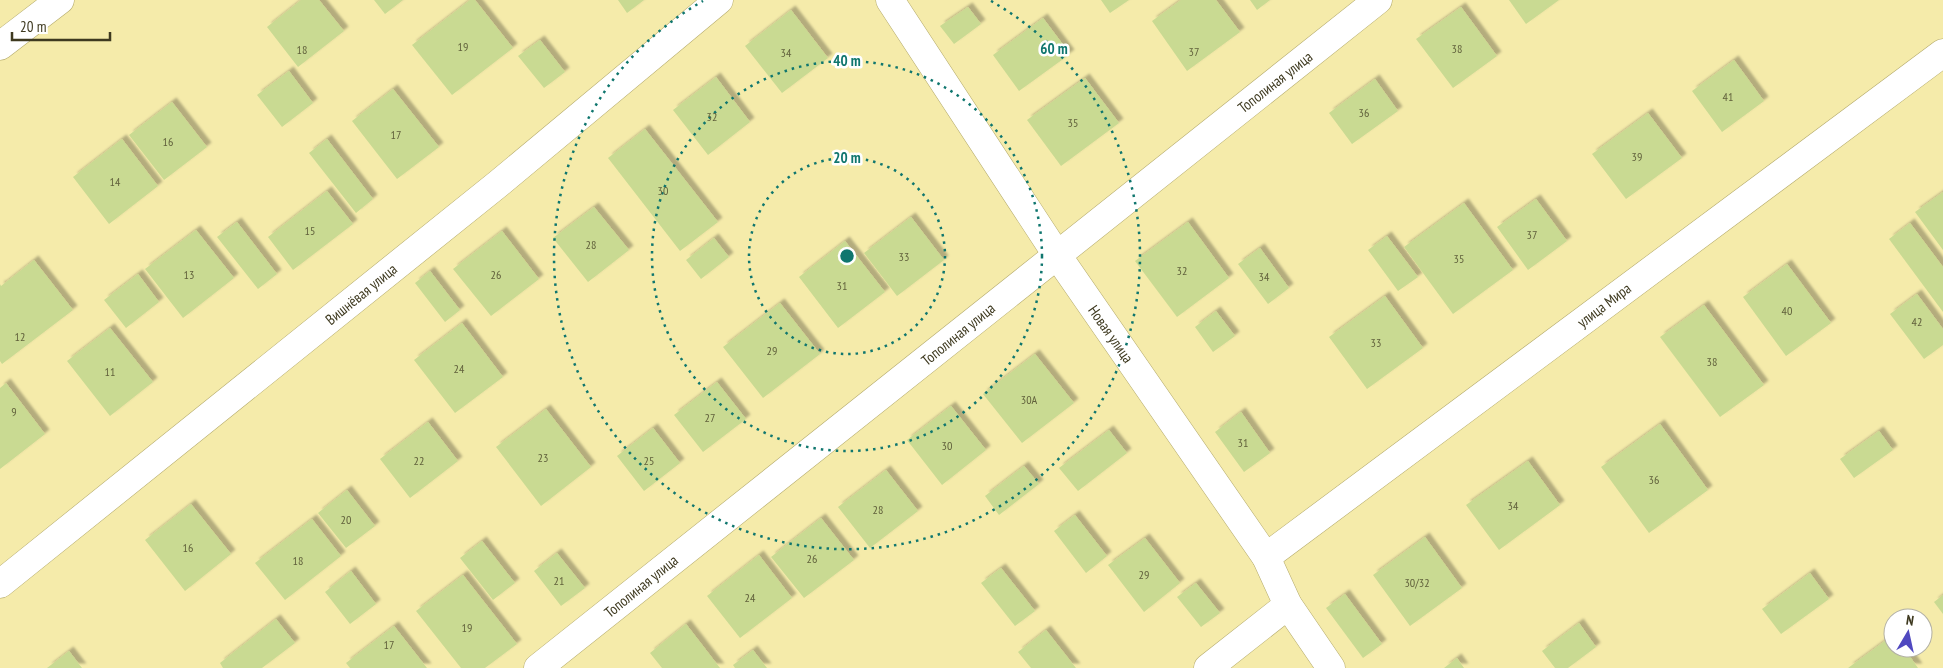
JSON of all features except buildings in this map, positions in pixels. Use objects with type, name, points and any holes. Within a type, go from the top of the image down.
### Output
[{"type":"street","points":[[0,46],[60,0]]},
{"type":"street","name":"Вишнёвая улица","points":[[0,584],[498,184],[719,0]]},
{"type":"street","name":"Новая улица","points":[[890,0],[1057,255],[1266,557],[1288,605],[1331,668]]},
{"type":"street","name":"Тополиная улица","points":[[538,668],[1378,0]]},
{"type":"street","name":"улица Мира","points":[[1266,557],[1943,54]]},
{"type":"street","points":[[1208,668],[1288,605]]}]
